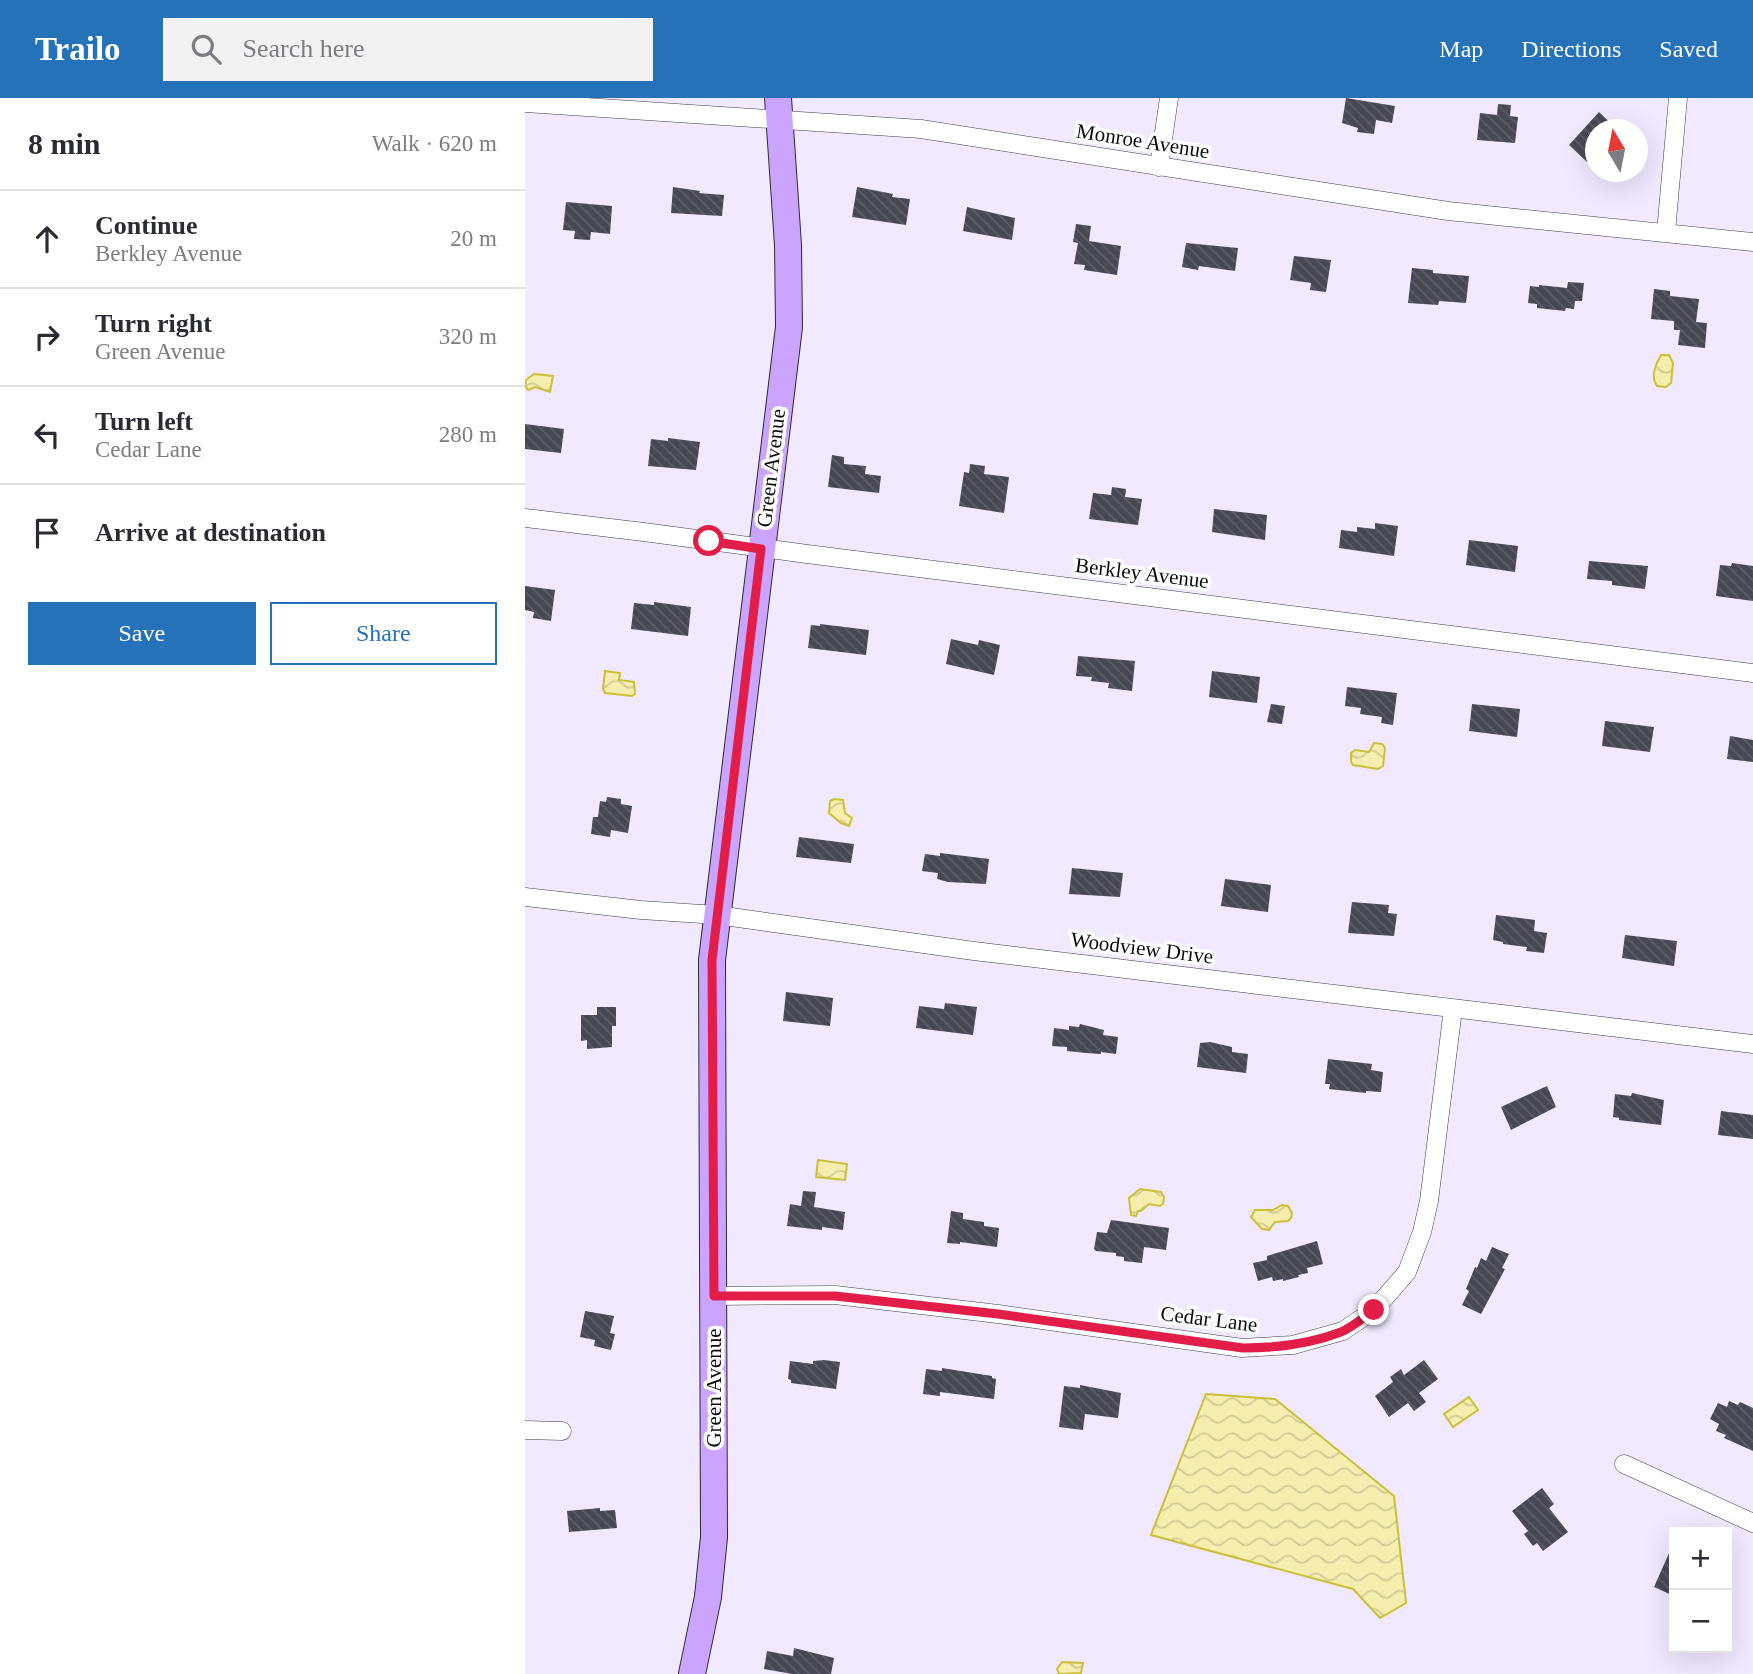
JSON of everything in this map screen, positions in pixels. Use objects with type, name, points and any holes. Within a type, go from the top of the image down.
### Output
[{"type":"street","points":[[1159,167],[1169,98]]},
{"type":"street","points":[[1666,232],[1678,98]]},
{"type":"street","name":"Monroe Avenue","points":[[525,103],[778,108],[1448,211],[1753,242]]},
{"type":"street","name":"Green Avenue","points":[[692,1674],[712,1572],[712,960],[789,314],[788,245],[778,108]]},
{"type":"street","name":"Berkley Avenue","points":[[525,518],[1753,673]]},
{"type":"street","name":"Woodview Drive","points":[[525,897],[641,910],[717,915],[974,951],[1753,1044]]},
{"type":"street","name":"Cedar Lane","points":[[714,1296],[835,1296],[998,1314],[1243,1348],[1293,1345],[1343,1331],[1374,1310],[1406,1272],[1422,1232],[1429,1201],[1453,1009]]},
{"type":"street","points":[[525,1430],[562,1431]]},
{"type":"street","points":[[1624,1464],[1753,1523]]},
{"type":"water","points":[[1661,355],[1669,355],[1673,363],[1671,383],[1666,387],[1657,386],[1654,378]]},
{"type":"water","points":[[534,374],[553,376],[550,392],[535,387],[528,390],[525,386],[526,380]]},
{"type":"water","points":[[605,671],[620,673],[619,680],[634,682],[635,694],[605,693]]},
{"type":"water","points":[[1374,743],[1382,744],[1385,748],[1383,766],[1378,769],[1353,765],[1351,753],[1355,750],[1369,752]]},
{"type":"water","points":[[843,800],[845,813],[852,818],[849,826],[829,813],[830,801]]},
{"type":"water","points":[[818,1160],[847,1164],[845,1180],[816,1177]]},
{"type":"water","points":[[1140,1189],[1161,1192],[1164,1197],[1163,1204],[1149,1204],[1138,1211],[1136,1216],[1131,1215],[1129,1198]]},
{"type":"water","points":[[1282,1205],[1288,1206],[1292,1213],[1291,1218],[1288,1221],[1275,1222],[1269,1230],[1262,1229],[1251,1217],[1255,1210],[1273,1210]]},
{"type":"water","points":[[1206,1394],[1275,1399],[1394,1496],[1406,1603],[1380,1618],[1353,1589],[1151,1535]]},
{"type":"water","points":[[1469,1397],[1478,1410],[1453,1427],[1444,1414]]},
{"type":"water","points":[[1062,1662],[1083,1663],[1081,1673],[1059,1674],[1057,1669]]},
{"type":"building","points":[[1346,98],[1395,106],[1392,123],[1376,120],[1374,134],[1357,132],[1358,128],[1342,123]]},
{"type":"building","points":[[1498,104],[1511,105],[1510,116],[1518,117],[1515,143],[1477,140],[1480,113],[1497,115]]},
{"type":"building","points":[[1599,112],[1606,119],[1593,119]]},
{"type":"building","points":[[1585,127],[1585,160],[1569,145]]},
{"type":"building","points":[[673,187],[724,195],[722,216],[671,213]]},
{"type":"building","points":[[857,187],[910,199],[906,225],[852,217]]},
{"type":"building","points":[[566,202],[612,206],[610,234],[591,232],[590,240],[574,239],[575,231],[563,230]]},
{"type":"building","points":[[967,207],[1015,218],[1012,240],[963,231]]},
{"type":"building","points":[[1076,224],[1091,226],[1089,241],[1121,246],[1117,275],[1084,270],[1085,265],[1074,264],[1078,243],[1073,242]]},
{"type":"building","points":[[1186,243],[1238,248],[1235,271],[1199,266],[1198,270],[1182,267]]},
{"type":"building","points":[[1294,256],[1331,260],[1326,292],[1310,290],[1311,283],[1290,280]]},
{"type":"building","points":[[1412,268],[1469,276],[1466,303],[1408,303]]},
{"type":"building","points":[[1568,282],[1584,283],[1582,301],[1575,301],[1574,309],[1566,308],[1565,311],[1537,308],[1537,304],[1528,303],[1530,286],[1567,288]]},
{"type":"building","points":[[1654,289],[1670,291],[1670,296],[1699,299],[1696,322],[1707,323],[1705,348],[1678,345],[1680,330],[1674,330],[1674,321],[1651,319]]},
{"type":"building","points":[[525,424],[564,429],[561,453],[525,449]]},
{"type":"building","points":[[668,438],[700,442],[696,470],[648,466],[651,439],[668,441]]},
{"type":"building","points":[[832,455],[844,457],[844,464],[866,466],[865,474],[881,476],[879,493],[828,487]]},
{"type":"building","points":[[970,464],[985,466],[984,474],[1009,477],[1004,513],[959,506],[964,472],[969,473]]},
{"type":"building","points":[[1112,487],[1126,489],[1125,497],[1142,499],[1138,525],[1089,519],[1093,493],[1111,495]]},
{"type":"building","points":[[1214,509],[1267,515],[1265,540],[1212,532]]},
{"type":"building","points":[[1375,523],[1398,526],[1394,556],[1339,548],[1341,530],[1357,532],[1357,527],[1375,529]]},
{"type":"building","points":[[1469,540],[1518,546],[1515,572],[1466,565]]},
{"type":"building","points":[[1589,561],[1648,566],[1645,589],[1612,585],[1612,581],[1587,579]]},
{"type":"building","points":[[1732,563],[1753,566],[1753,601],[1716,596],[1720,565],[1731,566]]},
{"type":"building","points":[[525,586],[555,590],[551,621],[533,618],[534,612],[525,610]]},
{"type":"building","points":[[654,602],[691,607],[688,636],[631,629],[634,603],[654,605]]},
{"type":"building","points":[[811,625],[869,630],[866,655],[808,648]]},
{"type":"building","points":[[951,639],[978,645],[979,640],[1000,645],[994,675],[946,664]]},
{"type":"building","points":[[1078,656],[1135,661],[1132,691],[1108,688],[1109,683],[1091,681],[1092,677],[1076,676]]},
{"type":"building","points":[[1212,671],[1260,677],[1257,703],[1209,697]]},
{"type":"building","points":[[1347,687],[1397,693],[1393,725],[1381,723],[1382,717],[1360,714],[1361,708],[1345,706]]},
{"type":"building","points":[[1271,704],[1285,706],[1282,724],[1267,722]]},
{"type":"building","points":[[1472,704],[1520,709],[1517,737],[1469,731]]},
{"type":"building","points":[[1605,721],[1654,727],[1650,752],[1602,746]]},
{"type":"building","points":[[1730,736],[1753,740],[1753,762],[1727,759]]},
{"type":"building","points":[[607,797],[621,799],[621,804],[632,806],[628,833],[611,830],[610,837],[591,834],[593,817],[598,817],[600,801],[606,802]]},
{"type":"building","points":[[799,837],[854,844],[851,863],[796,857]]},
{"type":"building","points":[[940,853],[989,859],[986,884],[948,882],[937,879],[938,873],[922,871],[925,854],[940,856]]},
{"type":"building","points":[[1072,868],[1123,873],[1120,897],[1069,894]]},
{"type":"building","points":[[1225,879],[1271,885],[1268,912],[1221,906]]},
{"type":"building","points":[[1352,902],[1389,905],[1388,913],[1397,914],[1394,936],[1348,933]]},
{"type":"building","points":[[1496,915],[1535,920],[1534,931],[1547,933],[1544,953],[1526,951],[1527,947],[1493,940]]},
{"type":"building","points":[[1625,935],[1677,941],[1674,966],[1622,958]]},
{"type":"building","points":[[786,992],[833,998],[830,1026],[783,1021]]},
{"type":"building","points":[[945,1003],[977,1007],[973,1035],[916,1028],[919,1006],[944,1009]]},
{"type":"building","points":[[597,1007],[616,1007],[612,1047],[587,1049],[587,1040],[581,1041],[581,1015],[597,1015]]},
{"type":"building","points":[[1080,1024],[1104,1030],[1103,1035],[1118,1037],[1116,1054],[1067,1051],[1067,1047],[1052,1046],[1054,1028],[1069,1030],[1069,1026],[1079,1027]]},
{"type":"building","points":[[1210,1042],[1232,1047],[1232,1052],[1248,1054],[1246,1073],[1197,1067],[1200,1043]]},
{"type":"building","points":[[1328,1059],[1372,1064],[1371,1070],[1383,1072],[1381,1092],[1329,1089],[1330,1084],[1325,1084]]},
{"type":"building","points":[[1547,1086],[1556,1107],[1511,1130],[1501,1107]]},
{"type":"building","points":[[1632,1093],[1664,1100],[1661,1125],[1613,1117],[1615,1094],[1631,1096]]},
{"type":"building","points":[[1721,1111],[1753,1115],[1753,1139],[1718,1135]]},
{"type":"building","points":[[803,1191],[816,1192],[814,1207],[845,1212],[843,1230],[787,1226],[790,1204],[801,1206]]},
{"type":"building","points":[[951,1211],[963,1213],[963,1219],[984,1222],[984,1226],[999,1228],[997,1247],[947,1243]]},
{"type":"building","points":[[1111,1220],[1169,1228],[1166,1250],[1144,1247],[1142,1263],[1124,1261],[1124,1257],[1116,1256],[1116,1253],[1096,1251],[1094,1249],[1097,1232],[1107,1233]]},
{"type":"building","points":[[1317,1241],[1323,1264],[1307,1268],[1308,1273],[1298,1275],[1299,1277],[1273,1281],[1272,1277],[1258,1281],[1253,1263]]},
{"type":"building","points":[[1492,1247],[1509,1254],[1502,1268],[1505,1269],[1481,1314],[1462,1305],[1475,1267],[1477,1268],[1481,1258],[1486,1261]]},
{"type":"building","points":[[585,1311],[614,1316],[610,1333],[615,1334],[611,1350],[594,1346],[595,1340],[580,1337]]},
{"type":"building","points":[[1424,1360],[1438,1379],[1419,1393],[1426,1402],[1414,1411],[1408,1403],[1389,1417],[1375,1396],[1393,1382],[1390,1377],[1401,1369],[1404,1375]]},
{"type":"building","points":[[790,1361],[813,1364],[813,1361],[840,1362],[836,1389],[791,1383],[788,1379]]},
{"type":"building","points":[[942,1368],[992,1376],[996,1379],[994,1399],[940,1392],[940,1396],[923,1394],[926,1369],[942,1371]]},
{"type":"building","points":[[1080,1385],[1121,1393],[1118,1418],[1085,1414],[1083,1430],[1059,1427],[1064,1386],[1080,1388]]},
{"type":"building","points":[[1729,1401],[1738,1405],[1740,1402],[1753,1408],[1753,1451],[1724,1438],[1726,1435],[1716,1431],[1719,1424],[1710,1419],[1718,1403],[1727,1407]]},
{"type":"building","points":[[1542,1488],[1554,1504],[1549,1508],[1568,1532],[1543,1551],[1537,1543],[1533,1546],[1524,1534],[1528,1531],[1512,1511]]},
{"type":"building","points":[[600,1508],[600,1511],[615,1510],[617,1528],[569,1532],[567,1511]]},
{"type":"building","points":[[1669,1553],[1669,1594],[1654,1587]]},
{"type":"building","points":[[794,1648],[834,1658],[831,1674],[792,1674],[764,1669],[767,1651],[793,1656]]},
{"type":"route","points":[[709,541],[761,549],[712,960],[714,1296],[835,1296],[998,1314],[1243,1348],[1293,1345],[1343,1331],[1374,1310]]}]
